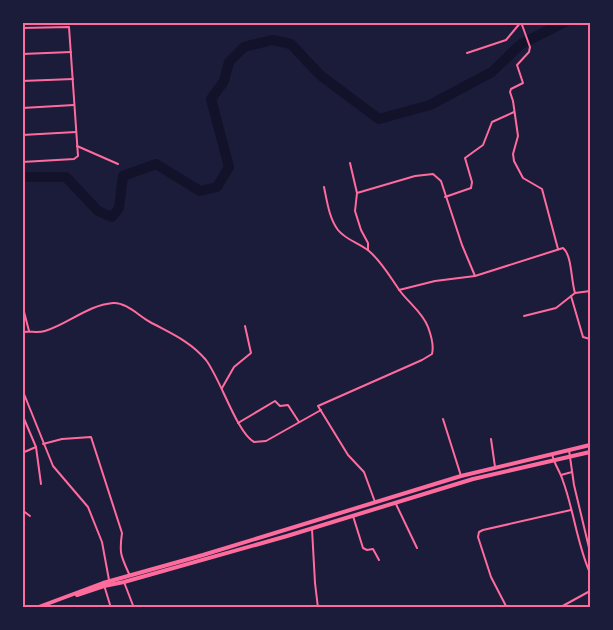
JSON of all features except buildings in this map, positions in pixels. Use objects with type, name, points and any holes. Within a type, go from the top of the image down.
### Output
[{"type":"highway","points":[[44,608],[109,581],[130,577],[460,476],[591,445]]},
{"type":"highway","points":[[36,608],[103,584],[124,582],[312,529],[395,502],[504,471],[591,452]]},
{"type":"highway","points":[[303,525],[304,531]]},
{"type":"street","points":[[466,53],[506,40],[521,22],[530,47],[529,52],[517,65],[523,83],[511,89],[510,92],[518,136],[513,154],[514,161],[523,178],[542,189],[558,249]]},
{"type":"street","points":[[22,28],[68,26],[78,156],[74,159],[22,162]]},
{"type":"street","points":[[22,54],[71,52]]},
{"type":"street","points":[[22,81],[73,79]]},
{"type":"street","points":[[22,108],[75,105]]},
{"type":"street","points":[[446,197],[472,187],[465,158],[483,145],[492,122],[514,112]]},
{"type":"street","points":[[22,135],[76,132]]},
{"type":"street","points":[[77,146],[118,164]]},
{"type":"street","points":[[350,163],[357,192],[355,211],[368,243],[368,250]]},
{"type":"street","points":[[357,192],[429,173],[437,176],[475,276]]},
{"type":"street","points":[[324,187],[332,220],[337,229],[368,250],[387,271],[399,290],[422,315],[428,326],[433,348],[432,354],[422,360],[318,406],[348,455],[364,472],[375,502]]},
{"type":"street","points":[[399,290],[435,281],[475,276],[558,249],[565,249],[568,253],[574,293]]},
{"type":"street","points":[[524,316],[556,308],[574,293],[591,291]]},
{"type":"street","points":[[570,295],[583,337],[591,339]]},
{"type":"street","points":[[22,332],[45,331],[100,307],[114,303],[120,304],[179,336],[205,359],[246,437],[254,442],[260,443],[321,410]]},
{"type":"street","points":[[22,304],[29,331]]},
{"type":"street","points":[[222,388],[234,367],[251,353],[245,326]]},
{"type":"street","points":[[22,389],[43,444],[57,471],[88,507],[102,542],[109,581]]},
{"type":"street","points":[[238,423],[275,401],[280,406],[286,403],[299,422]]},
{"type":"street","points":[[22,414],[36,447],[41,484]]},
{"type":"street","points":[[443,419],[460,476]]},
{"type":"street","points":[[43,444],[62,439],[91,437],[122,532],[119,545],[120,555],[130,577]]},
{"type":"street","points":[[490,439],[495,467]]},
{"type":"street","points":[[22,453],[36,447]]},
{"type":"street","points":[[569,450],[574,485],[591,552]]},
{"type":"street","points":[[552,454],[565,487],[590,573]]},
{"type":"street","points":[[561,475],[572,472]]},
{"type":"street","points":[[565,487],[574,485]]},
{"type":"street","points":[[395,502],[417,548]]},
{"type":"street","points":[[22,510],[30,516]]},
{"type":"street","points":[[507,608],[491,577],[478,537],[479,532],[571,510]]},
{"type":"street","points":[[353,515],[363,548],[373,549],[379,560]]},
{"type":"street","points":[[312,529],[318,608]]},
{"type":"street","points":[[124,582],[134,608]]},
{"type":"street","points":[[103,584],[111,608]]},
{"type":"street","points":[[559,608],[591,591]]},
{"type":"waterway","points":[[22,177],[66,177],[98,211],[112,217],[119,208],[123,176],[156,164],[200,191],[217,187],[229,167],[211,99],[224,81],[229,62],[244,47],[272,40],[291,44],[320,75],[379,119],[430,105],[492,72],[521,44],[565,22]]}]
